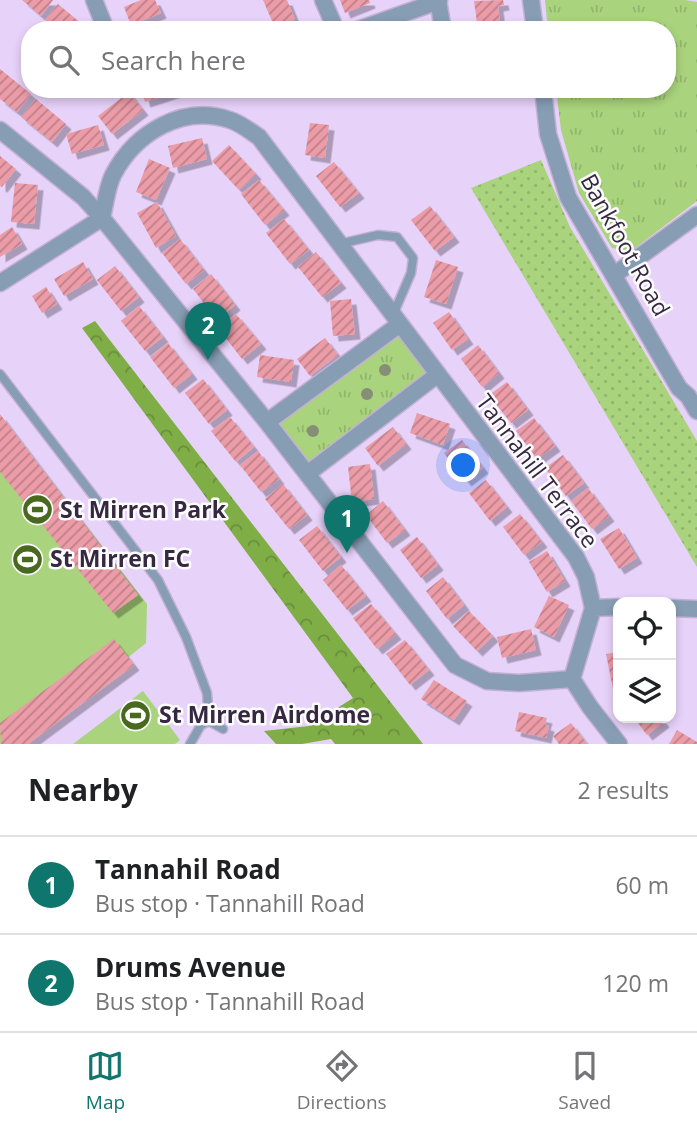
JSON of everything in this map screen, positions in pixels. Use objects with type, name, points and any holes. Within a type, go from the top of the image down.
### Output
[{"type":"street","points":[[94,0],[102,21]]},
{"type":"street","points":[[323,0],[332,21]]},
{"type":"street","points":[[531,0],[534,21]]},
{"type":"street","points":[[382,21],[439,1],[442,21]]},
{"type":"street","name":"Bankfoot Road","points":[[544,98],[548,134],[568,197],[679,388],[697,411]]},
{"type":"street","name":"Tannahill Terrace","points":[[102,218],[112,177],[135,143],[170,120],[199,114],[232,120],[258,137],[576,557],[586,577],[593,608]]},
{"type":"street","points":[[0,130],[83,197],[102,218],[267,422],[455,665],[487,681],[519,683],[572,679]]},
{"type":"street","points":[[614,275],[697,215]]},
{"type":"street","points":[[0,284],[102,218]]},
{"type":"street","points":[[267,422],[396,320]]},
{"type":"street","points":[[307,474],[437,375]]},
{"type":"street","points":[[613,607],[593,608],[572,679],[619,744]]},
{"type":"street","points":[[676,608],[697,609]]},
{"type":"lane","points":[[339,244],[378,235],[397,237],[413,258],[396,320]]},
{"type":"lane","points":[[0,374],[158,580],[186,637],[206,693],[209,721]]},
{"type":"lane","points":[[209,721],[223,729]]},
{"type":"lane","points":[[190,744],[201,725],[209,721]]},
{"type":"green space","points":[[545,0],[697,2],[697,201],[631,251],[612,248],[579,193],[561,130],[557,98],[676,98],[676,21],[547,21]]},
{"type":"green space","points":[[541,160],[570,227],[697,441],[697,567],[471,188]]},
{"type":"green space","points":[[95,321],[423,744],[335,744],[331,739],[302,744],[276,744],[264,731],[309,726],[353,698],[82,328]]},
{"type":"green space","points":[[397,332],[428,374],[309,465],[276,423]]},
{"type":"green space","name":"St Mirren Park","points":[[0,416],[147,604],[146,643],[20,744],[0,744]]},
{"type":"green space","name":"St Mirren Airdome","points":[[143,691],[180,740],[175,744],[73,744]]},
{"type":"building","points":[[22,0],[53,0],[41,16]]},
{"type":"building","points":[[141,0],[155,0],[161,13],[141,21],[129,21],[124,7]]},
{"type":"building","points":[[263,0],[287,0],[295,20],[272,21]]},
{"type":"building","points":[[340,0],[369,0],[370,3],[345,13]]},
{"type":"building","points":[[503,0],[504,5],[498,6],[500,21],[477,21],[474,1]]},
{"type":"building","points":[[58,4],[78,21],[46,21]]},
{"type":"building","points":[[0,69],[21,86],[21,98],[28,98],[17,112],[0,99]]},
{"type":"building","points":[[121,98],[134,98],[143,110],[112,134],[98,116]]},
{"type":"building","points":[[36,99],[66,124],[52,142],[21,117]]},
{"type":"building","points":[[310,123],[329,125],[325,158],[305,155]]},
{"type":"building","points":[[98,125],[104,145],[72,154],[66,134]]},
{"type":"building","points":[[202,138],[207,159],[173,168],[168,146]]},
{"type":"building","points":[[229,145],[256,174],[239,190],[212,161]]},
{"type":"building","points":[[0,156],[16,169],[2,187],[0,186]]},
{"type":"building","points":[[149,159],[170,168],[156,200],[136,192]]},
{"type":"building","points":[[334,162],[359,193],[340,207],[316,176]]},
{"type":"building","points":[[259,180],[284,210],[265,225],[241,194]]},
{"type":"building","points":[[15,183],[38,185],[34,224],[11,222]]},
{"type":"building","points":[[157,202],[176,236],[156,248],[137,213]]},
{"type":"building","points":[[430,206],[454,237],[435,251],[411,220]]},
{"type":"building","points":[[284,219],[309,250],[290,264],[266,233]]},
{"type":"building","points":[[12,227],[22,244],[0,257],[0,235]]},
{"type":"building","points":[[180,239],[204,270],[186,284],[162,253]]},
{"type":"building","points":[[316,252],[341,283],[322,297],[298,267]]},
{"type":"building","points":[[436,260],[458,267],[446,304],[424,297]]},
{"type":"building","points":[[83,262],[93,279],[64,296],[54,279]]},
{"type":"building","points":[[115,266],[139,297],[121,311],[97,280]]},
{"type":"building","points":[[211,274],[235,305],[217,320],[193,289]]},
{"type":"building","points":[[46,287],[57,304],[42,313],[32,296]]},
{"type":"building","points":[[351,299],[355,334],[333,336],[330,301]]},
{"type":"building","points":[[139,306],[163,337],[145,351],[121,321]]},
{"type":"building","points":[[449,312],[468,339],[452,350],[433,323]]},
{"type":"building","points":[[236,314],[261,344],[242,359],[218,328]]},
{"type":"building","points":[[325,338],[338,355],[310,376],[297,359]]},
{"type":"building","points":[[168,343],[192,374],[174,388],[150,357]]},
{"type":"building","points":[[478,345],[499,373],[482,387],[461,359]]},
{"type":"building","points":[[260,355],[294,360],[291,382],[257,377]]},
{"type":"building","points":[[203,379],[227,410],[209,424],[185,393]]},
{"type":"building","points":[[507,382],[528,410],[511,423],[489,395]]},
{"type":"building","points":[[417,413],[450,424],[443,445],[410,433]]},
{"type":"building","points":[[0,414],[138,595],[113,613],[0,472]]},
{"type":"building","points":[[230,417],[254,447],[236,462],[211,431]]},
{"type":"building","points":[[534,418],[555,446],[537,459],[516,431]]},
{"type":"building","points":[[393,427],[406,444],[378,466],[365,448]]},
{"type":"building","points":[[462,440],[483,468],[466,481],[444,453]]},
{"type":"building","points":[[258,451],[279,479],[261,492],[240,465]]},
{"type":"building","points":[[563,455],[584,483],[566,496],[545,468]]},
{"type":"building","points":[[370,464],[374,499],[352,502],[348,467]]},
{"type":"building","points":[[486,480],[507,507],[490,521],[469,493]]},
{"type":"building","points":[[283,484],[307,515],[289,529],[265,499]]},
{"type":"building","points":[[588,488],[609,516],[592,529],[571,501]]},
{"type":"building","points":[[383,501],[405,530],[387,543],[366,515]]},
{"type":"building","points":[[520,514],[542,542],[524,555],[503,527]]},
{"type":"building","points":[[317,526],[341,557],[323,571],[299,540]]},
{"type":"building","points":[[619,528],[637,558],[619,569],[600,539]]},
{"type":"building","points":[[417,537],[438,565],[421,578],[400,550]]},
{"type":"building","points":[[547,551],[565,581],[547,592],[529,562]]},
{"type":"building","points":[[341,565],[366,596],[347,610],[323,580]]},
{"type":"building","points":[[443,577],[464,605],[447,619],[426,591]]},
{"type":"building","points":[[549,596],[569,605],[554,637],[534,627]]},
{"type":"building","points":[[371,604],[396,634],[377,649],[353,618]]},
{"type":"building","points":[[469,611],[493,636],[477,651],[453,626]]},
{"type":"building","points":[[531,629],[536,650],[502,658],[497,637]]},
{"type":"building","points":[[114,639],[134,665],[28,744],[1,744],[0,723]]},
{"type":"building","points":[[405,640],[429,670],[410,685],[386,654]]},
{"type":"building","points":[[613,653],[613,689],[606,654]]},
{"type":"building","points":[[434,680],[467,701],[454,720],[421,699]]},
{"type":"building","points":[[519,712],[547,718],[545,725],[549,726],[546,738],[515,731]]},
{"type":"building","points":[[571,723],[587,744],[559,744],[553,736]]},
{"type":"building","points":[[638,723],[663,723],[647,735]]},
{"type":"building","points":[[677,730],[697,742],[697,744],[669,744]]},
{"type":"place","name":"Drums Avenue","points":[[208,360]]},
{"type":"place","name":"St Mirren Park","points":[[37,510]]},
{"type":"place","name":"Tannahil Road","points":[[347,553]]},
{"type":"place","name":"St Mirren FC","points":[[27,559]]},
{"type":"place","name":"St Mirren Airdome","points":[[136,715]]}]
